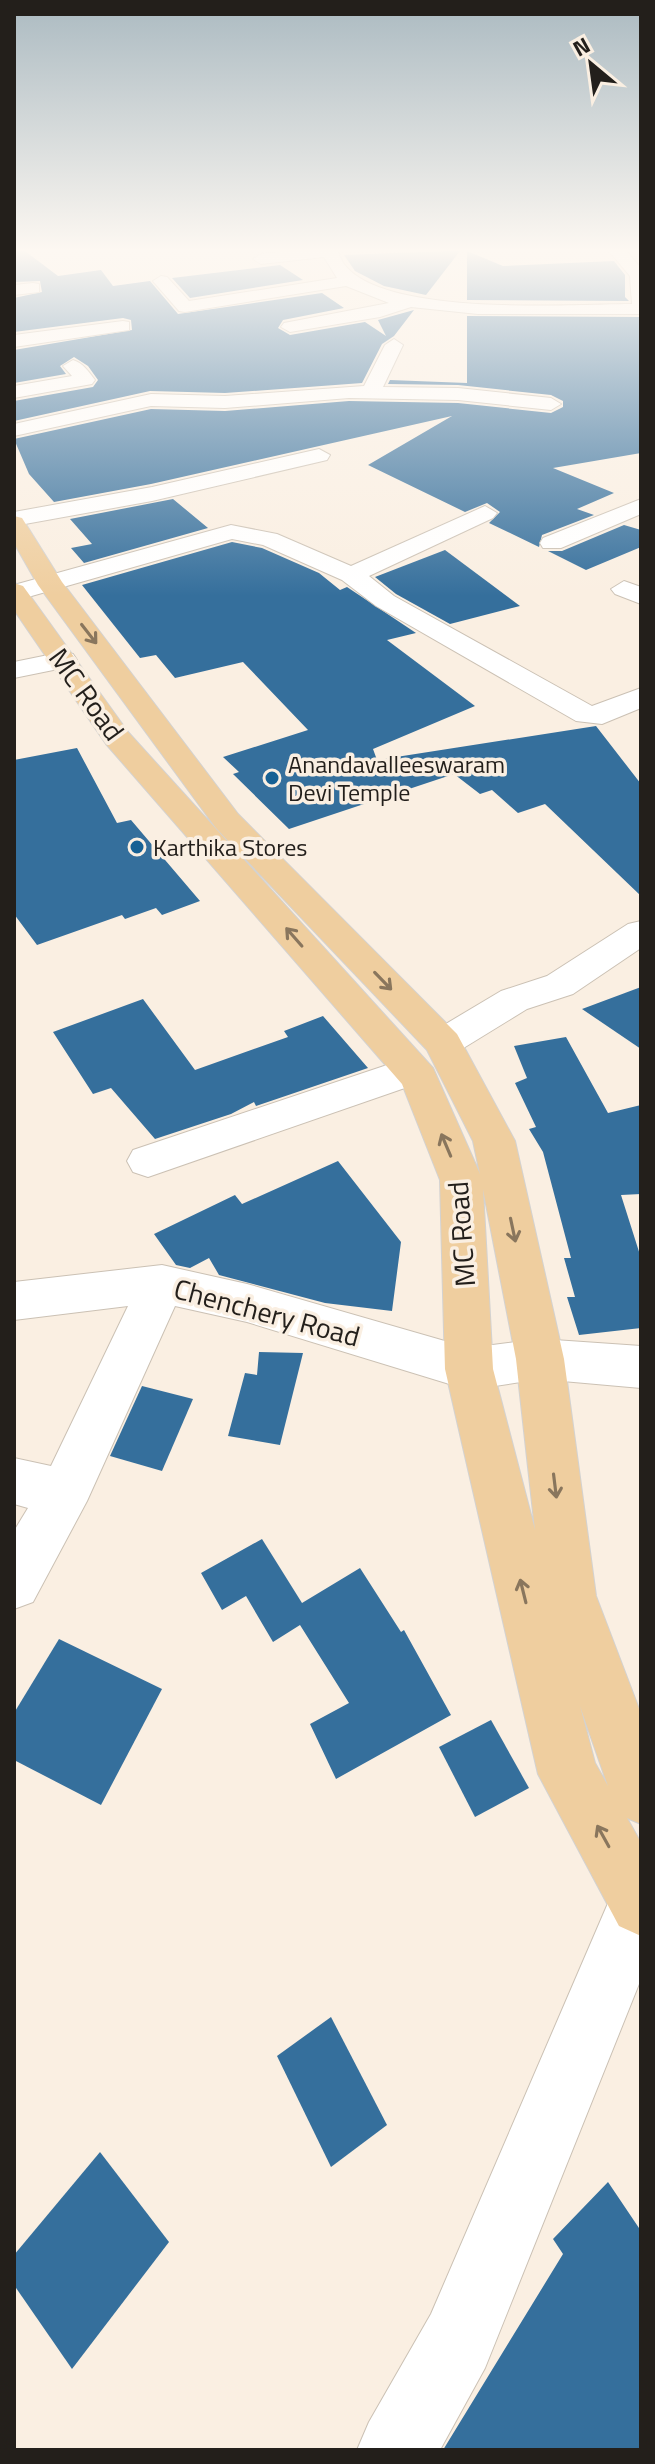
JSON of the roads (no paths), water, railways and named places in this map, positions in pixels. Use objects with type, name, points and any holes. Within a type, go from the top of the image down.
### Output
[{"type":"main road","name":"MC Road","points":[[14,521],[23,591],[63,660],[117,738],[427,1057]]},
{"type":"main road","name":"MC Road","points":[[23,591],[227,821],[494,1141],[540,1359],[569,1596],[641,1794]]},
{"type":"main road","name":"MC Road","points":[[427,1057],[419,1078],[461,1180],[469,1369],[568,1774],[640,1903]]},
{"type":"street","points":[[14,392],[85,380],[73,366]]},
{"type":"street","points":[[371,392],[384,366]]},
{"type":"street","points":[[14,430],[130,402],[225,402],[371,392],[458,394],[551,404]]},
{"type":"street","points":[[150,423],[225,402]]},
{"type":"street","points":[[14,521],[319,455]]},
{"type":"street","points":[[156,470],[176,488]]},
{"type":"street","points":[[552,543],[641,506]]},
{"type":"street","points":[[351,575],[485,513]]},
{"type":"street","points":[[23,591],[231,532],[269,539],[351,575],[385,601],[586,715],[602,715],[641,697]]},
{"type":"street","points":[[14,670],[63,660]]},
{"type":"street","points":[[148,1161],[427,1057],[514,1000],[560,985],[641,932]]},
{"type":"street","points":[[14,1583],[64,1493],[162,1284]]},
{"type":"street","name":"Chenchery Road","points":[[14,1301],[162,1284],[247,1303],[469,1369]]},
{"type":"street","points":[[469,1369],[540,1359],[641,1367]]},
{"type":"street","points":[[14,1481],[64,1493]]},
{"type":"street","points":[[397,2450],[458,2341],[640,1903]]},
{"type":"place","name":"Anandavalleeswaram Devi Temple","points":[[272,778]]},
{"type":"place","name":"Karthika Stores","points":[[137,847]]}]
